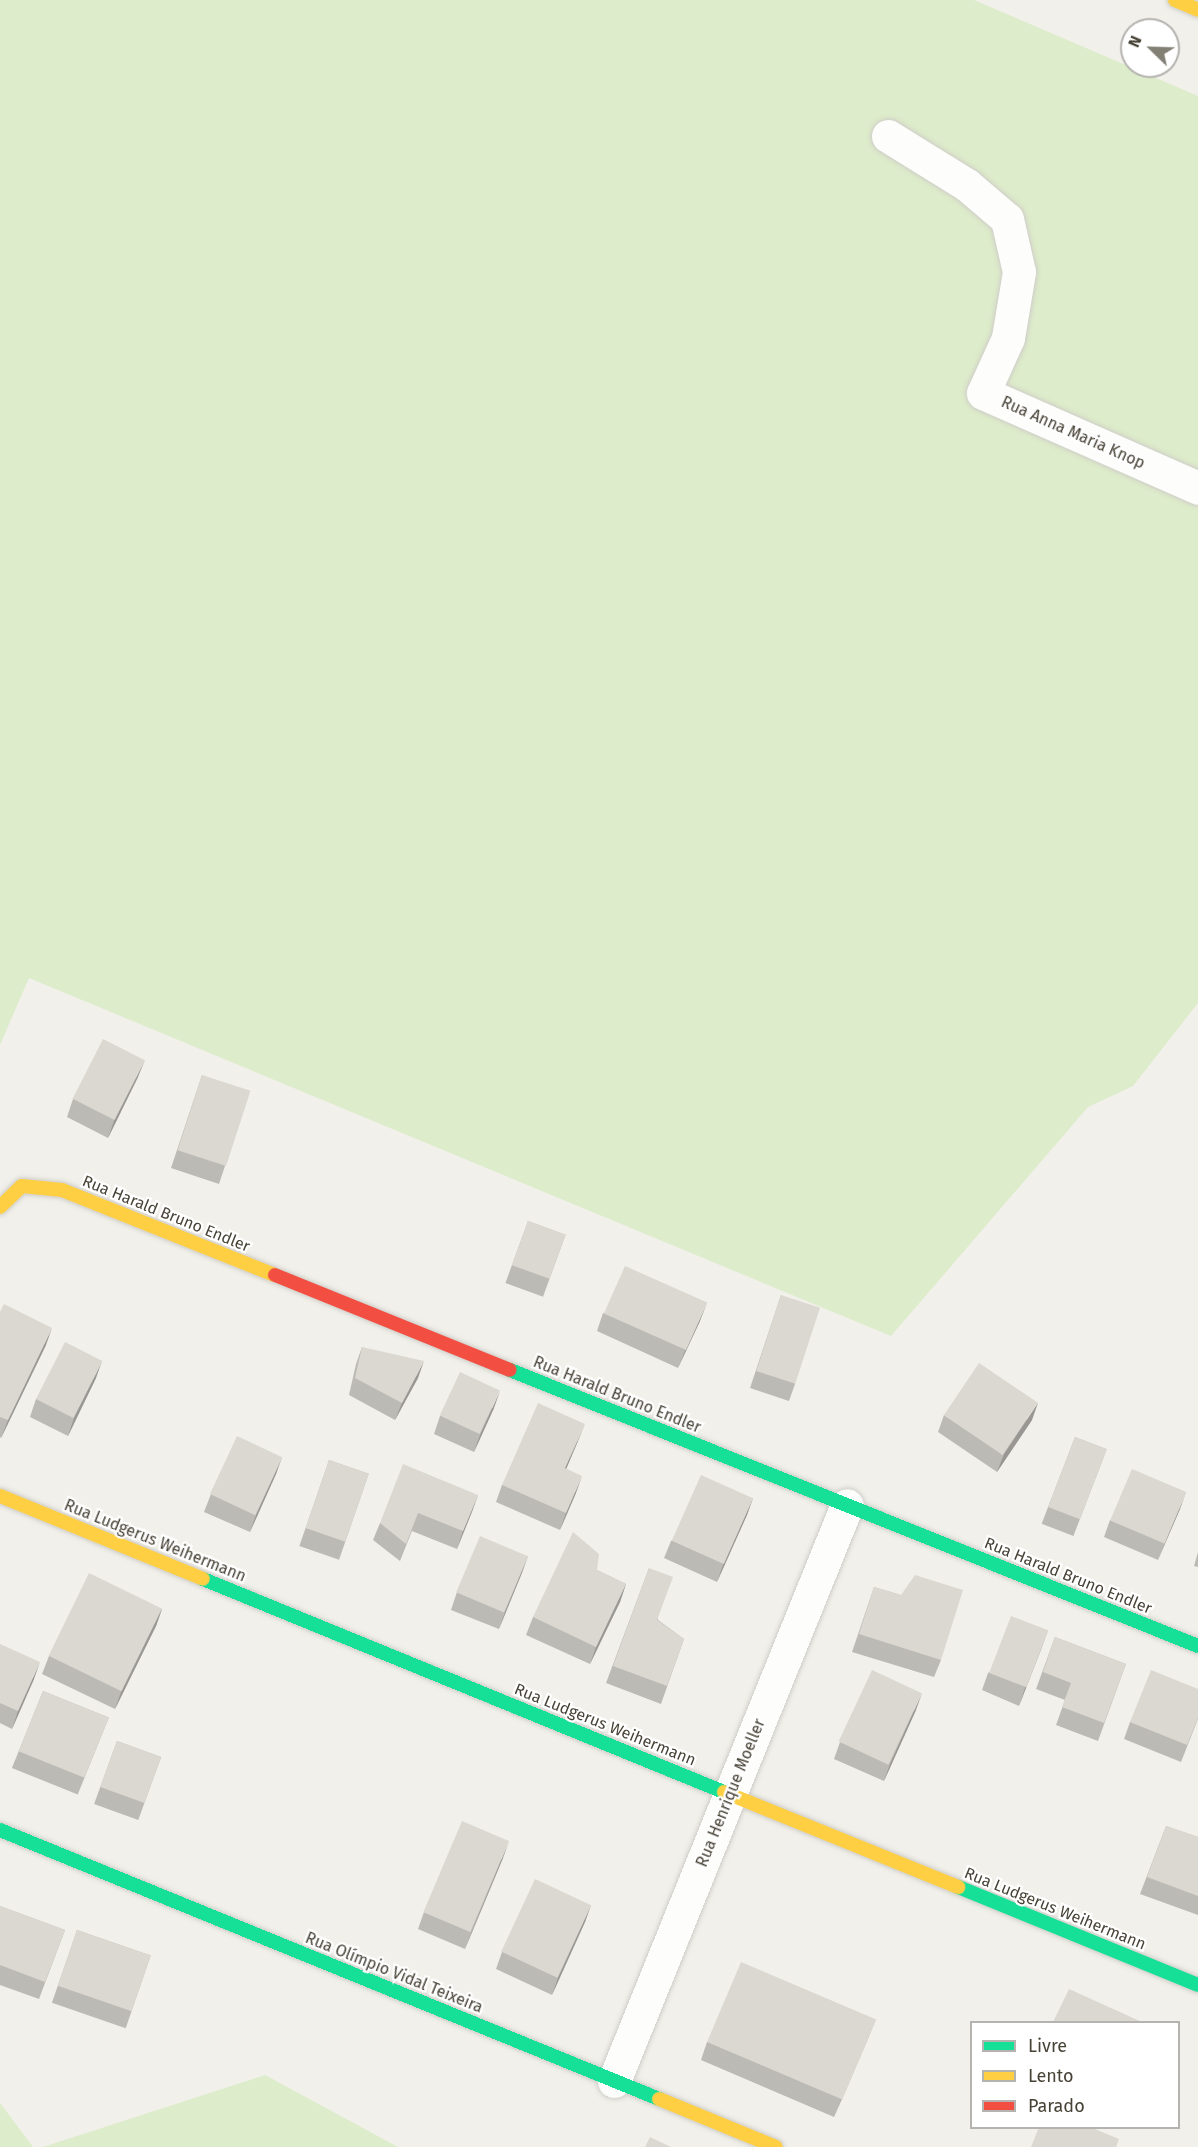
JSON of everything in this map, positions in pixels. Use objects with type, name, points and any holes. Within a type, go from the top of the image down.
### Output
[{"type":"street","points":[[1175,0],[1198,10]]},
{"type":"street","name":"Rua Anna Maria Knop","points":[[888,136],[967,185],[1007,219],[1019,272],[1008,338],[983,393],[1198,488]]},
{"type":"street","name":"Rua Harald Bruno Endler","points":[[0,1207],[22,1186],[62,1190],[1198,1646]]},
{"type":"street","name":"Rua Ludgerus Weihermann","points":[[0,1496],[1198,1985]]},
{"type":"street","name":"Rua Henrique Moeller","points":[[614,2081],[847,1505]]},
{"type":"street","name":"Rua Olímpio Vidal Teixeira","points":[[0,1830],[776,2147]]},
{"type":"green space","points":[[0,0],[974,0],[1120,63],[1120,78],[1156,78],[1198,96],[1198,1003],[1133,1086],[1088,1107],[891,1336],[29,978],[0,1045]]},
{"type":"green space","points":[[265,2075],[398,2147],[43,2147]]},
{"type":"green space","points":[[0,2103],[33,2147],[0,2147]]},
{"type":"building","points":[[103,1039],[145,1060],[114,1120],[73,1099]]},
{"type":"building","points":[[202,1075],[251,1091],[226,1166],[178,1150]]},
{"type":"building","points":[[528,1221],[566,1235],[550,1279],[512,1265]]},
{"type":"building","points":[[625,1266],[707,1303],[686,1350],[604,1314]]},
{"type":"building","points":[[781,1295],[820,1308],[795,1384],[756,1371]]},
{"type":"building","points":[[4,1304],[52,1328],[8,1420],[0,1417],[0,1312]]},
{"type":"building","points":[[65,1342],[102,1361],[73,1418],[36,1399]]},
{"type":"building","points":[[362,1347],[424,1361],[402,1403],[355,1378]]},
{"type":"building","points":[[979,1363],[1038,1403],[1003,1455],[944,1415]]},
{"type":"building","points":[[460,1372],[500,1391],[480,1434],[440,1416]]},
{"type":"building","points":[[538,1403],[585,1424],[565,1468],[582,1476],[566,1513],[502,1485]]},
{"type":"building","points":[[237,1436],[282,1457],[255,1515],[210,1494]]},
{"type":"building","points":[[1075,1437],[1107,1449],[1080,1519],[1048,1507]]},
{"type":"building","points":[[329,1460],[369,1474],[345,1542],[306,1528]]},
{"type":"building","points":[[403,1464],[478,1495],[463,1531],[418,1513],[406,1544],[380,1523]]},
{"type":"building","points":[[1132,1469],[1186,1492],[1164,1544],[1110,1521]]},
{"type":"building","points":[[701,1475],[753,1498],[724,1564],[672,1541]]},
{"type":"building","points":[[573,1532],[599,1554],[597,1570],[626,1584],[596,1647],[533,1617]]},
{"type":"building","points":[[480,1536],[528,1556],[504,1612],[456,1592]]},
{"type":"building","points":[[649,1568],[673,1577],[657,1620],[684,1639],[667,1686],[613,1666]]},
{"type":"building","points":[[89,1573],[162,1609],[121,1691],[49,1656]]},
{"type":"building","points":[[915,1575],[963,1590],[941,1660],[859,1634],[874,1587],[901,1595]]},
{"type":"building","points":[[1011,1616],[1048,1630],[1026,1687],[989,1673]]},
{"type":"building","points":[[1055,1637],[1126,1664],[1104,1723],[1062,1707],[1071,1683],[1043,1672]]},
{"type":"building","points":[[0,1644],[40,1662],[18,1711],[0,1703]]},
{"type":"building","points":[[872,1670],[922,1693],[888,1765],[839,1742]]},
{"type":"building","points":[[1151,1670],[1198,1689],[1198,1718],[1187,1745],[1130,1722]]},
{"type":"building","points":[[43,1691],[109,1718],[84,1778],[19,1751]]},
{"type":"building","points":[[117,1741],[161,1757],[144,1803],[100,1787]]},
{"type":"building","points":[[462,1821],[509,1841],[470,1932],[423,1912]]},
{"type":"building","points":[[1166,1826],[1198,1837],[1198,1896],[1147,1877]]},
{"type":"building","points":[[535,1879],[591,1905],[557,1978],[501,1952]]},
{"type":"building","points":[[0,1906],[65,1930],[45,1982],[0,1965]]},
{"type":"building","points":[[77,1930],[151,1955],[132,2011],[58,1986]]},
{"type":"building","points":[[741,1962],[876,2019],[842,2100],[707,2042]]},
{"type":"building","points":[[1069,1989],[1140,2021],[1053,2021]]},
{"type":"building","points":[[1038,2129],[1095,2129],[1119,2139],[1116,2147],[1031,2147]]},
{"type":"building","points":[[650,2137],[671,2147],[645,2147]]},
{"type":"traffic: fast","points":[[510,1370],[1198,1646]]},
{"type":"traffic: fast","points":[[203,1579],[724,1792]]},
{"type":"traffic: fast","points":[[0,1830],[659,2099]]},
{"type":"traffic: fast","points":[[958,1887],[1198,1985]]},
{"type":"traffic: slow","points":[[1175,0],[1198,10]]},
{"type":"traffic: slow","points":[[0,1207],[22,1186],[62,1190],[275,1275]]},
{"type":"traffic: slow","points":[[0,1496],[203,1579]]},
{"type":"traffic: slow","points":[[724,1792],[958,1887]]},
{"type":"traffic: slow","points":[[659,2099],[776,2147]]},
{"type":"traffic: jam","points":[[275,1275],[510,1370]]}]
